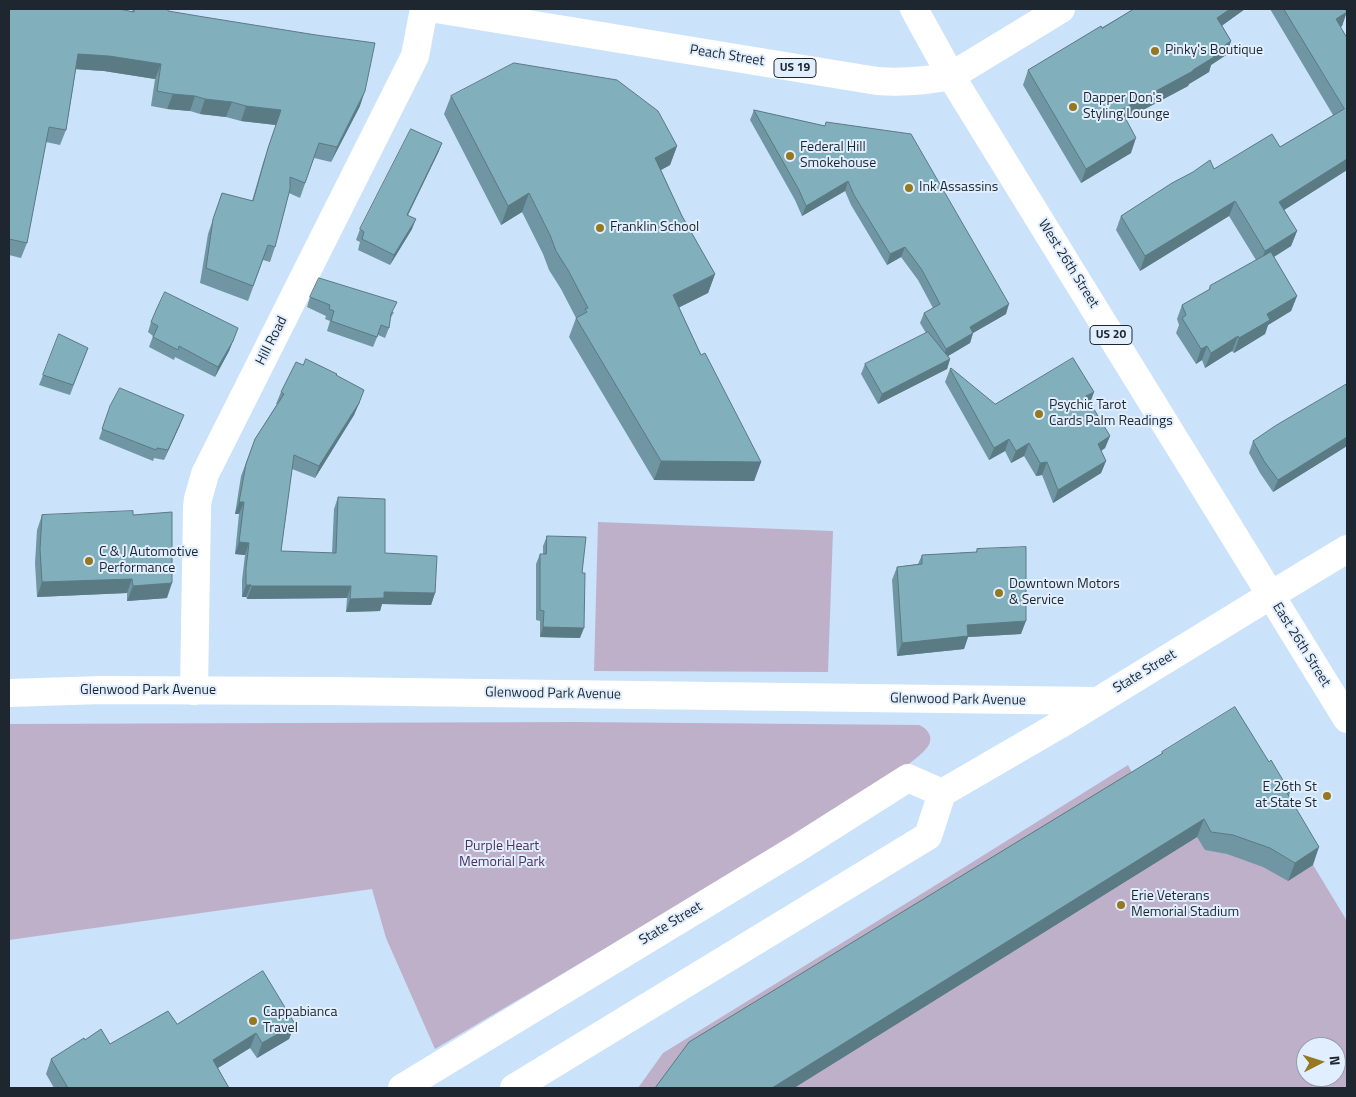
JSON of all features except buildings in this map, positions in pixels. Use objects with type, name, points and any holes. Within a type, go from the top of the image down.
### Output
[{"type":"main road","name":"Hill Road","points":[[194,690],[198,499],[205,474],[415,56],[424,9]]},
{"type":"main road","name":"Peach Street","points":[[436,9],[877,81],[896,82],[915,82],[951,76],[1061,9]]},
{"type":"main road","name":"West 26th Street","points":[[914,9],[951,76],[1271,596]]},
{"type":"main road","name":"State Street","points":[[402,1088],[787,854],[908,778],[942,792],[1097,701],[1347,549]]},
{"type":"main road","name":"East 26th Street","points":[[1271,596],[1347,720]]},
{"type":"main road","name":"Glenwood Park Avenue","points":[[9,693],[194,690],[1097,701]]},
{"type":"main road","points":[[514,1088],[928,836],[942,792]]},
{"type":"green space","points":[[598,522],[833,531],[828,672],[594,671]]},
{"type":"green space","name":"Purple Heart Memorial Park","points":[[575,722],[919,725],[928,732],[930,742],[917,758],[874,787],[435,1049],[386,938],[372,889],[9,940],[9,724]]},
{"type":"green space","name":"Erie Veterans Memorial Stadium","points":[[1128,765],[1137,782],[1281,812],[1347,921],[1347,1088],[638,1088],[663,1053]]},
{"type":"place","name":"Pinky's Boutique","points":[[1155,51]]},
{"type":"place","name":"Dapper Don's Styling Lounge","points":[[1073,107]]},
{"type":"place","name":"Federal Hill Smokehouse","points":[[790,156]]},
{"type":"place","name":"Ink Assassins","points":[[909,188]]},
{"type":"place","name":"Franklin School","points":[[600,228]]},
{"type":"place","name":"Psychic Tarot Cards Palm Readings","points":[[1039,414]]},
{"type":"place","name":"C & J Automotive Performance","points":[[89,561]]},
{"type":"place","name":"Downtown Motors & Service","points":[[999,593]]},
{"type":"place","name":"E 26th St at State St","points":[[1327,796]]},
{"type":"place","name":"Erie Veterans Memorial Stadium","points":[[1121,905]]},
{"type":"place","name":"Cappabianca Travel","points":[[253,1021]]}]
